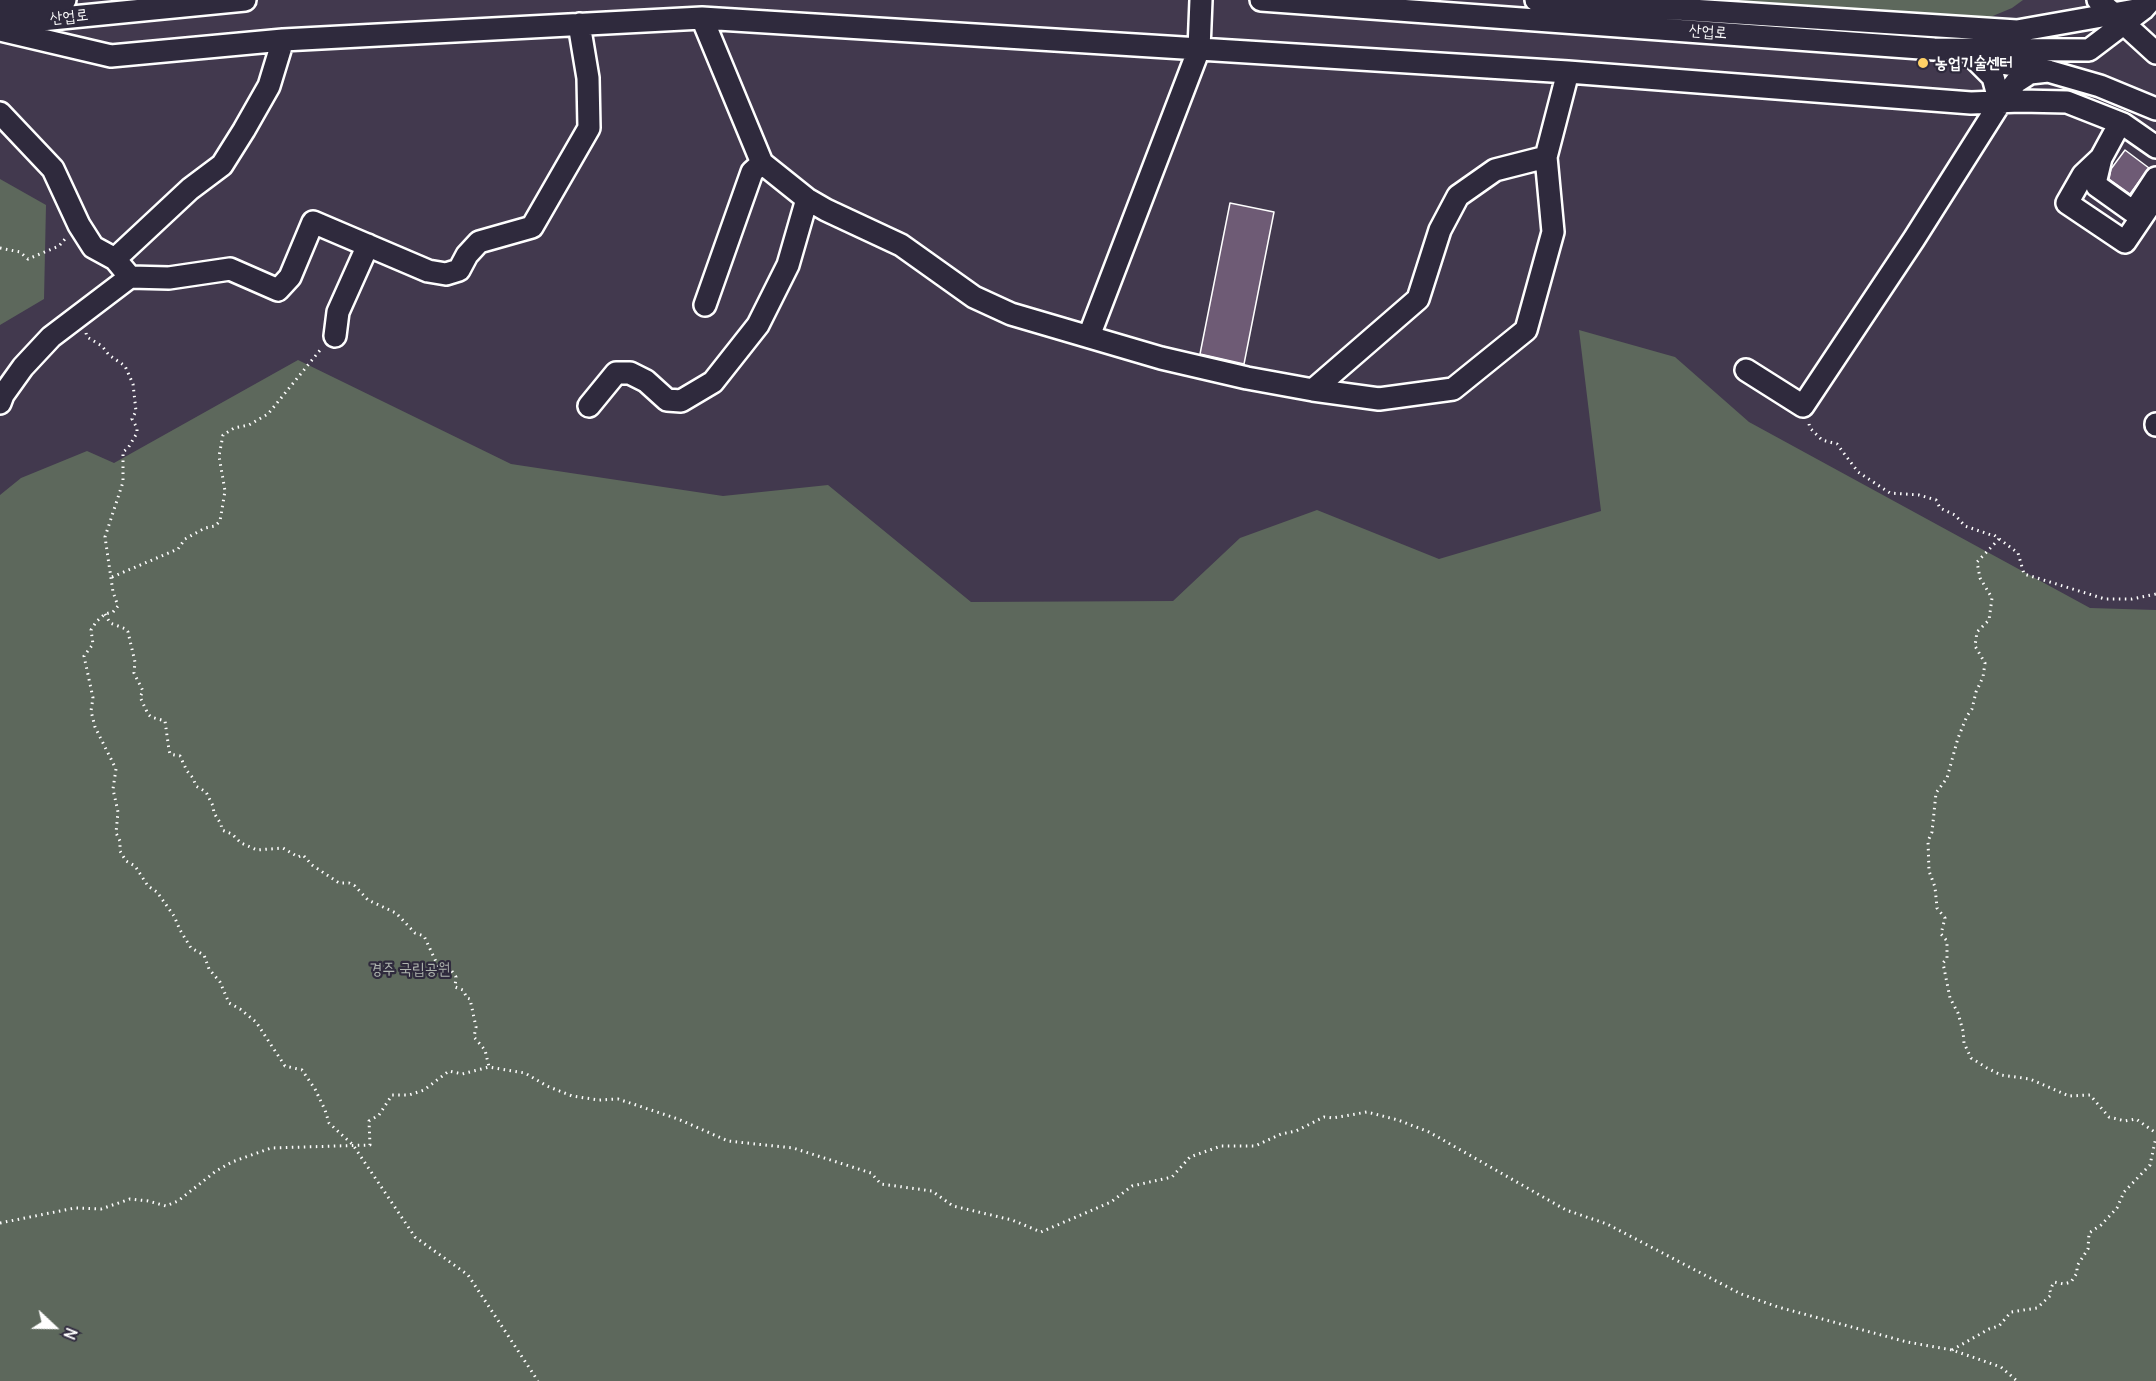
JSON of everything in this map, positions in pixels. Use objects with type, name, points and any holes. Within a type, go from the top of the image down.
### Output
[{"type":"street","name":"산업로","points":[[0,6],[64,0]]},
{"type":"street","name":"산업로","points":[[0,24],[245,0]]},
{"type":"street","points":[[1089,336],[1199,49],[1201,0]]},
{"type":"street","name":"산업로","points":[[1261,0],[1934,49],[2089,50],[2119,19]]},
{"type":"street","name":"산업로","points":[[1536,0],[2017,31],[2119,19],[2146,8]]},
{"type":"street","points":[[2098,0],[2156,53]]},
{"type":"street","points":[[702,18],[762,163],[807,198],[826,210],[901,245],[974,297],[1011,314],[1183,363],[1247,378],[1379,399],[1453,389],[1526,330],[1553,232],[1546,157],[1568,72]]},
{"type":"street","points":[[0,30],[111,56],[283,40],[702,18],[1568,72],[1971,103],[2067,102],[2120,123],[2156,147]]},
{"type":"street","points":[[0,403],[23,367],[51,337],[130,277],[169,278],[230,270],[278,290],[290,277],[313,222],[428,271],[446,274],[459,270],[467,255],[479,242],[532,227],[589,128],[588,78],[579,24]]},
{"type":"street","points":[[115,259],[190,189],[222,165],[269,86],[283,40]]},
{"type":"street","points":[[1934,49],[2048,71],[2100,86],[2156,109]]},
{"type":"street","points":[[1974,58],[1993,77],[2000,103]]},
{"type":"street","points":[[1746,370],[1803,406],[1914,239],[2000,103],[2016,82],[2030,73],[2048,71]]},
{"type":"street","points":[[0,113],[53,168],[79,225],[93,247],[115,259],[130,277]]},
{"type":"street","points":[[2120,123],[2100,158],[2083,175],[2067,203],[2125,242],[2156,196]]},
{"type":"street","points":[[1313,390],[1418,298],[1440,230],[1458,196],[1495,170],[1546,157]]},
{"type":"street","points":[[2100,158],[2097,186],[2132,211],[2135,210],[2156,178]]},
{"type":"street","points":[[705,305],[752,172],[762,163]]},
{"type":"street","points":[[589,406],[616,372],[630,373],[646,381],[667,400],[681,401],[713,382],[758,325],[788,265],[807,198]]},
{"type":"street","points":[[335,336],[338,312],[368,245]]},
{"type":"path","points":[[0,248],[20,252],[28,259],[59,246],[68,236]]},
{"type":"path","points":[[86,311],[87,337],[102,346],[109,356],[125,366],[133,384],[136,411],[132,419],[137,433],[123,452],[123,482],[105,537],[117,606],[113,612],[105,614],[96,622],[91,630],[93,644],[84,656],[93,698],[91,711],[95,727],[116,769],[113,789],[118,812],[116,833],[120,841],[120,850],[126,861],[135,866],[148,886],[157,892],[174,916],[191,948],[204,955],[209,969],[220,982],[229,1003],[256,1022],[285,1066],[302,1070],[315,1089],[329,1124],[353,1145],[415,1237],[468,1275],[538,1381]]},
{"type":"path","points":[[112,577],[178,549],[185,539],[205,528],[215,526],[220,521],[225,490],[219,456],[223,435],[234,428],[249,425],[268,414],[314,356],[335,336]]},
{"type":"path","points":[[1803,406],[1810,428],[1822,440],[1837,444],[1842,453],[1864,476],[1890,493],[1920,495],[1936,500],[1940,508],[1955,515],[1965,526],[1994,535],[2018,553],[2024,574],[2105,599],[2132,599],[2156,594]]},
{"type":"path","points":[[1952,1350],[1989,1329],[1999,1326],[2012,1312],[2037,1308],[2052,1295],[2050,1290],[2054,1282],[2064,1284],[2072,1282],[2077,1273],[2077,1266],[2088,1250],[2089,1233],[2101,1225],[2117,1208],[2124,1192],[2150,1165],[2156,1135],[2136,1119],[2125,1121],[2109,1117],[2090,1095],[2069,1096],[2030,1079],[2001,1075],[1971,1058],[1964,1042],[1958,1013],[1950,998],[1943,963],[1947,958],[1947,941],[1941,934],[1945,918],[1937,908],[1935,887],[1929,871],[1928,841],[1932,832],[1936,793],[1947,777],[1958,738],[1972,709],[1983,677],[1985,663],[1975,646],[1977,632],[1989,620],[1992,598],[1980,578],[1977,562],[1999,539]]},
{"type":"path","points":[[105,614],[110,623],[128,632],[135,662],[134,672],[148,714],[165,721],[170,753],[180,756],[186,771],[194,778],[196,786],[206,792],[222,830],[256,850],[283,848],[298,856],[303,855],[312,865],[339,883],[349,883],[355,886],[368,900],[396,913],[415,933],[424,936],[438,966],[449,967],[456,977],[455,987],[463,990],[470,999],[476,1027],[474,1037],[485,1050],[489,1067]]},
{"type":"path","points":[[0,1223],[75,1208],[101,1209],[130,1199],[166,1206],[178,1201],[216,1170],[271,1148],[370,1145],[369,1122],[379,1115],[392,1095],[410,1095],[424,1090],[449,1071],[462,1074],[489,1067],[525,1073],[572,1096],[599,1100],[618,1099],[678,1119],[728,1141],[793,1148],[871,1173],[881,1184],[932,1191],[954,1206],[1012,1220],[1041,1232],[1111,1202],[1132,1186],[1172,1177],[1190,1157],[1221,1146],[1255,1146],[1281,1134],[1296,1131],[1324,1117],[1333,1118],[1367,1112],[1398,1120],[1429,1132],[1566,1210],[1607,1224],[1741,1294],[1778,1307],[1907,1342],[1952,1350],[2001,1367],[2017,1381]]},
{"type":"green space","points":[[1663,0],[2023,0],[2012,8],[1988,18]]},
{"type":"green space","points":[[0,179],[46,205],[44,299],[0,325]]},
{"type":"green space","name":"경주 국립공원","points":[[1579,330],[1675,357],[1749,422],[2090,608],[2156,610],[2156,1381],[0,1381],[0,495],[21,478],[87,451],[114,463],[298,360],[511,464],[723,496],[828,485],[971,602],[1173,601],[1240,538],[1317,510],[1439,559],[1601,511]]},
{"type":"building","points":[[2125,150],[2149,168],[2130,194],[2109,179],[2111,169]]},
{"type":"building","points":[[1230,203],[1274,212],[1244,364],[1200,354]]},
{"type":"place","name":"농업기술센터","points":[[1923,63]]}]
